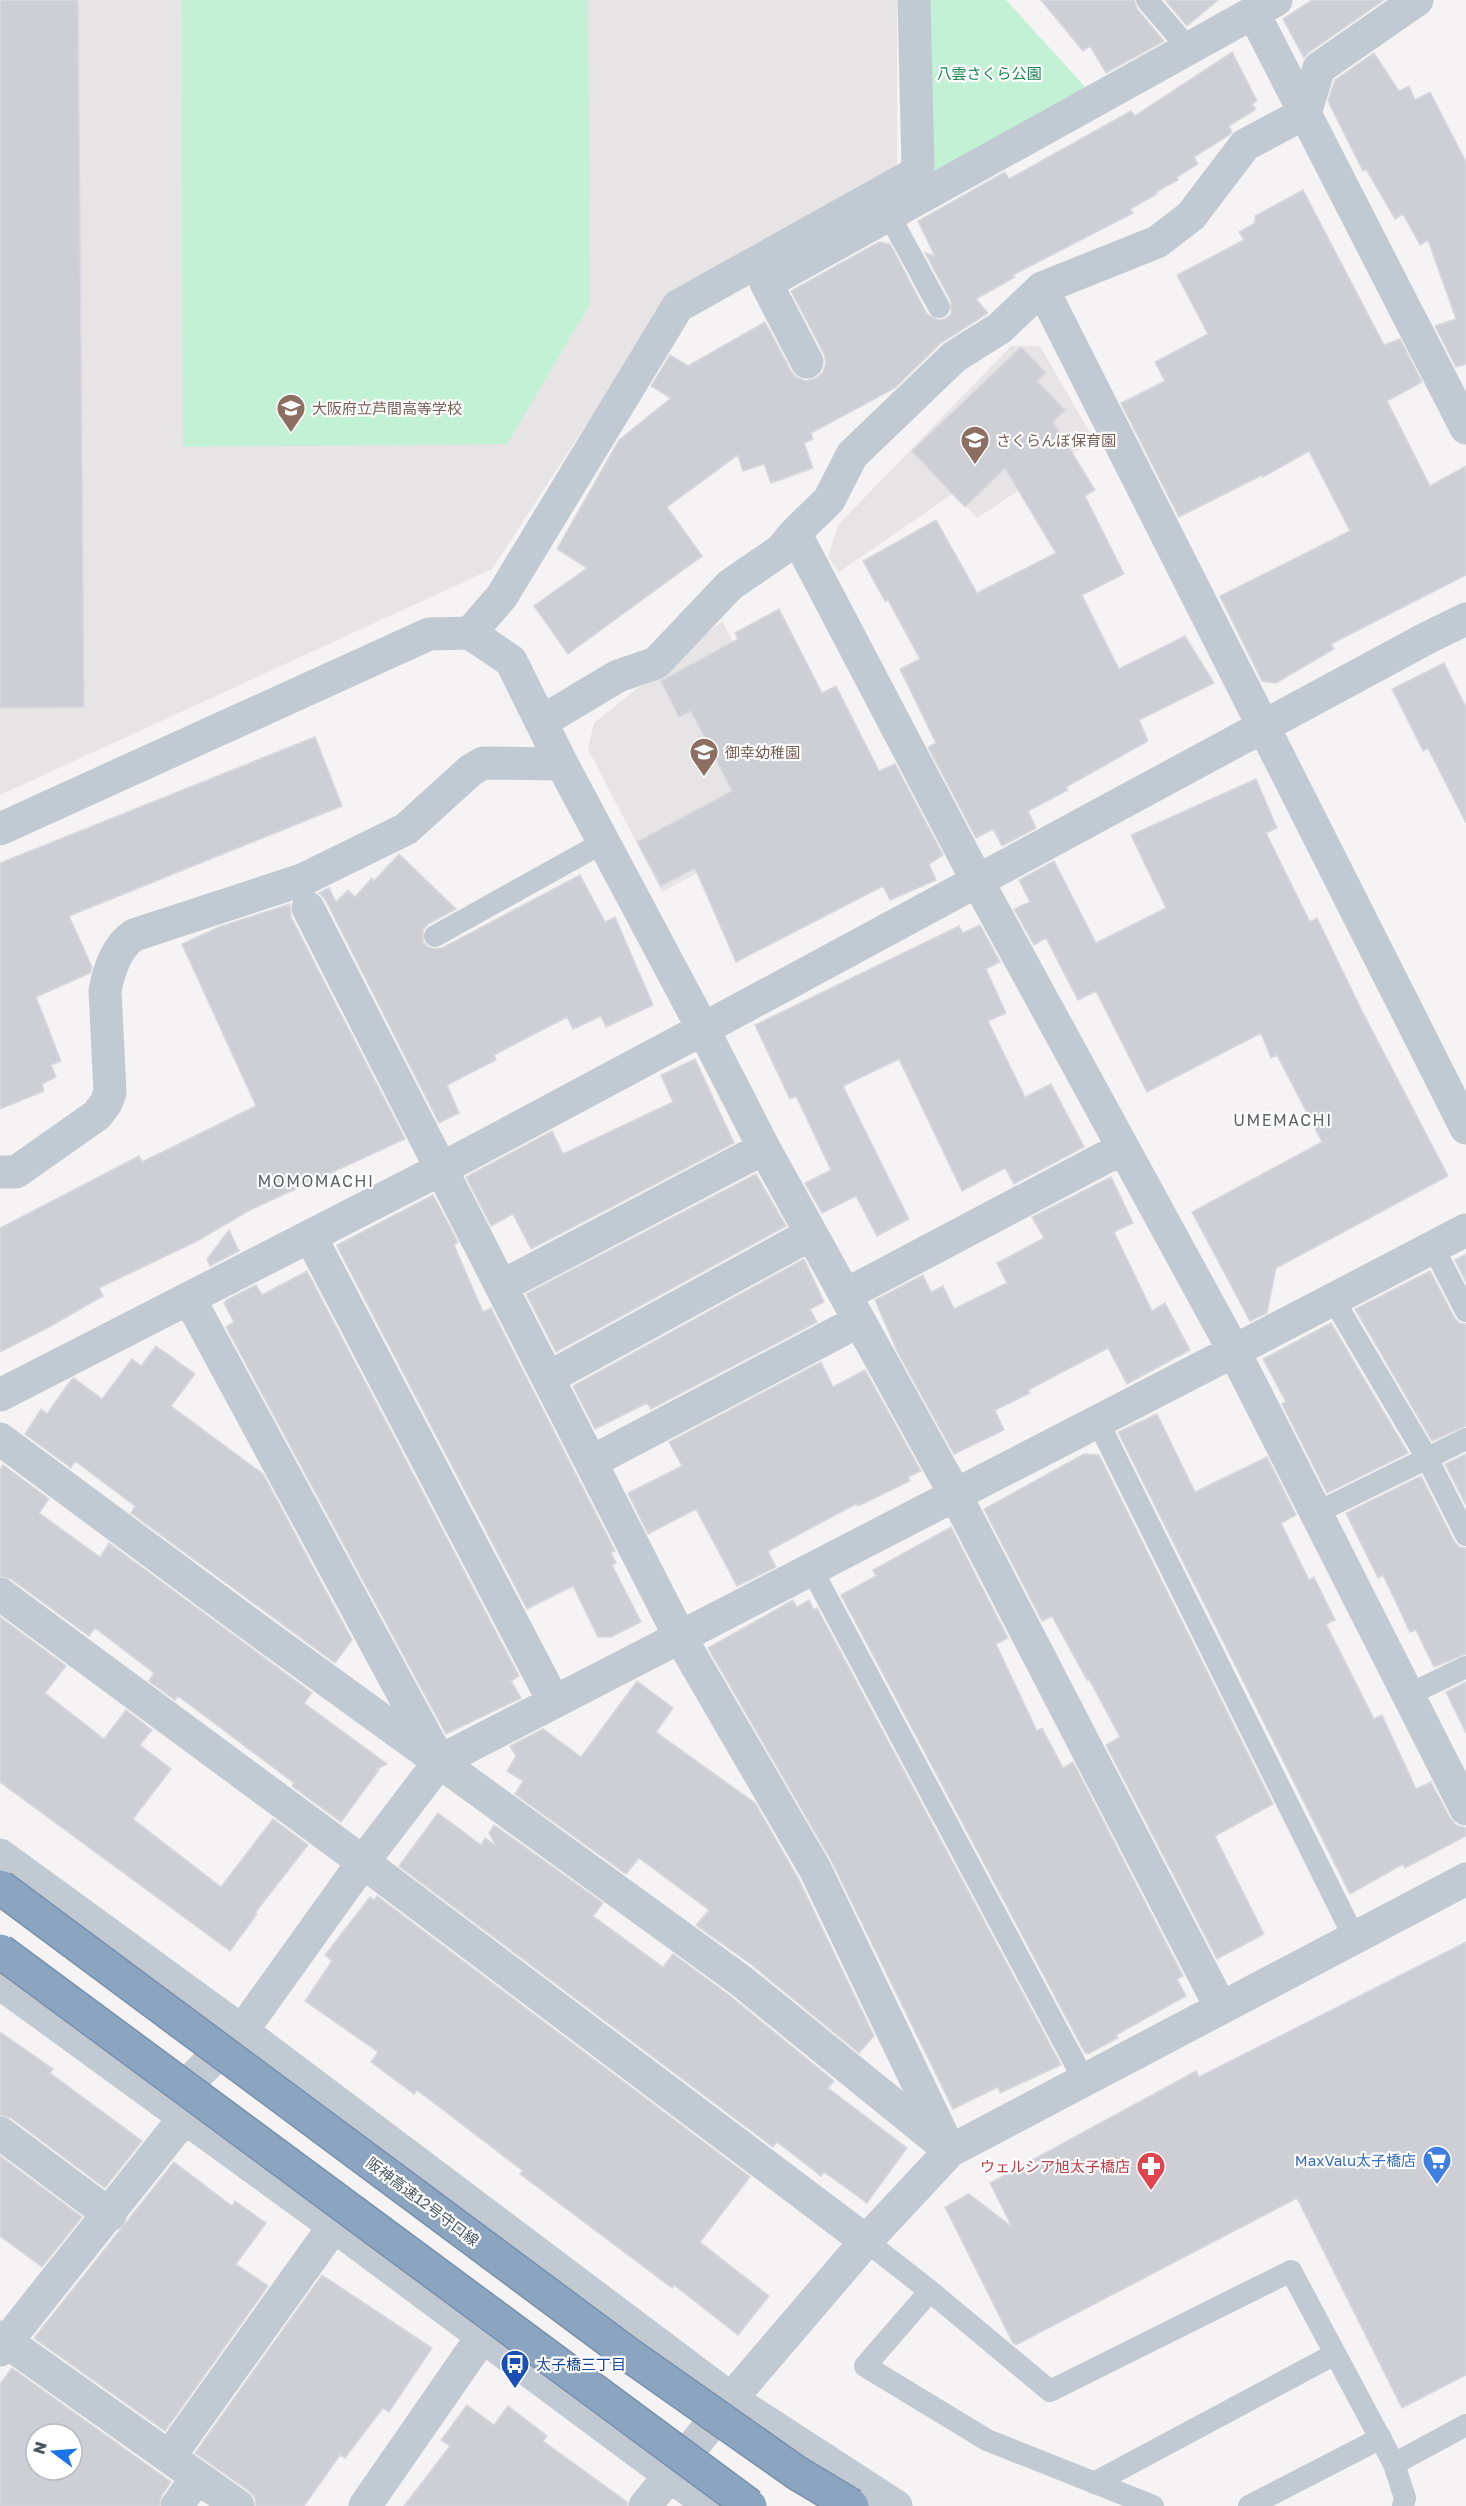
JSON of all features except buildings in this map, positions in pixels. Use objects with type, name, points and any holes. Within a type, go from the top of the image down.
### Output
[{"type":"highway","name":"阪神高速12号守口線","points":[[0,1887],[628,2354],[797,2473],[852,2506]]},
{"type":"highway","points":[[0,1951],[598,2396],[750,2506]]},
{"type":"street","points":[[470,633],[502,596],[678,306],[913,175],[918,166],[914,0]]},
{"type":"street","points":[[541,722],[618,676],[656,663],[730,585],[782,550],[795,533],[829,500],[852,455],[954,357],[1000,328],[1042,288],[1157,242],[1191,216],[1245,145],[1305,114],[1319,68],[1417,0]]},
{"type":"street","points":[[807,362],[766,283],[1265,7],[1305,114],[1466,428]]},
{"type":"street","points":[[1042,288],[1466,1128]]},
{"type":"street","points":[[795,533],[978,882],[1234,1351],[1466,1809]]},
{"type":"street","points":[[0,1395],[441,1169],[978,882],[1427,638],[1466,620]]},
{"type":"street","points":[[0,829],[429,634],[470,633],[511,661],[562,764],[764,1148],[956,1496],[1221,2008]]},
{"type":"street","points":[[0,1172],[16,1172],[97,1115],[106,1103],[110,1092],[105,990],[108,976],[123,943],[134,935],[302,880],[406,829],[471,770],[483,763],[562,764]]},
{"type":"street","points":[[308,908],[680,1637],[815,1869],[950,2151]]},
{"type":"street","points":[[502,1286],[764,1148]]},
{"type":"street","points":[[591,1462],[1124,1148]]},
{"type":"street","points":[[238,2506],[2,2343],[110,2215],[176,2110],[242,2031],[363,1862],[440,1761],[956,1496],[1466,1230]]},
{"type":"street","points":[[548,1378],[811,1234]]},
{"type":"street","points":[[310,1236],[554,1702]]},
{"type":"street","points":[[189,1298],[440,1761]]},
{"type":"street","points":[[0,1439],[255,1628],[740,1980],[950,2151]]},
{"type":"street","points":[[0,1594],[363,1862],[866,2241]]},
{"type":"street","points":[[0,1855],[242,2031],[731,2399],[896,2506]]},
{"type":"street","points":[[645,2506],[731,2399],[866,2241],[950,2151],[1466,1878]]},
{"type":"street","points":[[0,1983],[334,2226],[711,2506]]},
{"type":"street","points":[[0,2133],[110,2215]]},
{"type":"street","points":[[169,2457],[334,2226]]},
{"type":"street","points":[[365,2506],[482,2337]]},
{"type":"street","points":[[177,2506],[198,2477]]},
{"type":"lane","points":[[1147,0],[1189,49]]},
{"type":"lane","points":[[890,215],[939,307]]},
{"type":"lane","points":[[435,936],[604,842]]},
{"type":"lane","points":[[1433,1247],[1466,1311]]},
{"type":"lane","points":[[1333,1299],[1427,1458],[1466,1535]]},
{"type":"lane","points":[[1098,1422],[1354,1937]]},
{"type":"lane","points":[[1316,1513],[1466,1439]]},
{"type":"lane","points":[[812,1570],[1084,2080]]},
{"type":"lane","points":[[1408,1695],[1466,1667]]},
{"type":"lane","points":[[866,2241],[1050,2391],[1292,2271],[1394,2464],[1405,2498],[1403,2506]]},
{"type":"lane","points":[[930,2291],[865,2366],[987,2440],[1152,2506]]},
{"type":"lane","points":[[1094,2482],[1335,2354]]},
{"type":"lane","points":[[1394,2464],[1466,2425]]},
{"type":"lane","points":[[1249,2506],[1381,2438]]},
{"type":"shaded area","name":"大阪府立芦間高等学校","points":[[0,0],[897,0],[897,164],[887,175],[670,296],[492,569],[0,795]]},
{"type":"shaded area","name":"さくらんぼ保育園","points":[[1011,346],[1040,346],[1094,440],[977,518],[954,493],[839,572],[828,557],[838,525]]},
{"type":"shaded area","name":"御幸幼稚園","points":[[722,621],[820,807],[662,892],[588,749],[594,723]]},
{"type":"green space","points":[[181,0],[588,0],[590,304],[507,444],[183,447]]},
{"type":"green space","name":"八雲さくら公園","points":[[926,0],[1006,0],[1085,87],[944,175],[929,167]]},
{"type":"place","name":"大阪府立芦間高等学校","points":[[291,434]]},
{"type":"place","name":"さくらんぼ保育園","points":[[975,466]]},
{"type":"place","name":"御幸幼稚園","points":[[704,778]]},
{"type":"place","name":"MaxValu太子橋店","points":[[1437,2186]]},
{"type":"place","name":"ウェルシア旭太子橋店","points":[[1151,2192]]},
{"type":"place","name":"太子橋三丁目","points":[[515,2390]]},
{"type":"district","name":"UMEMACHI","points":[[1283,1120]]},
{"type":"district","name":"MOMOMACHI","points":[[316,1181]]}]
